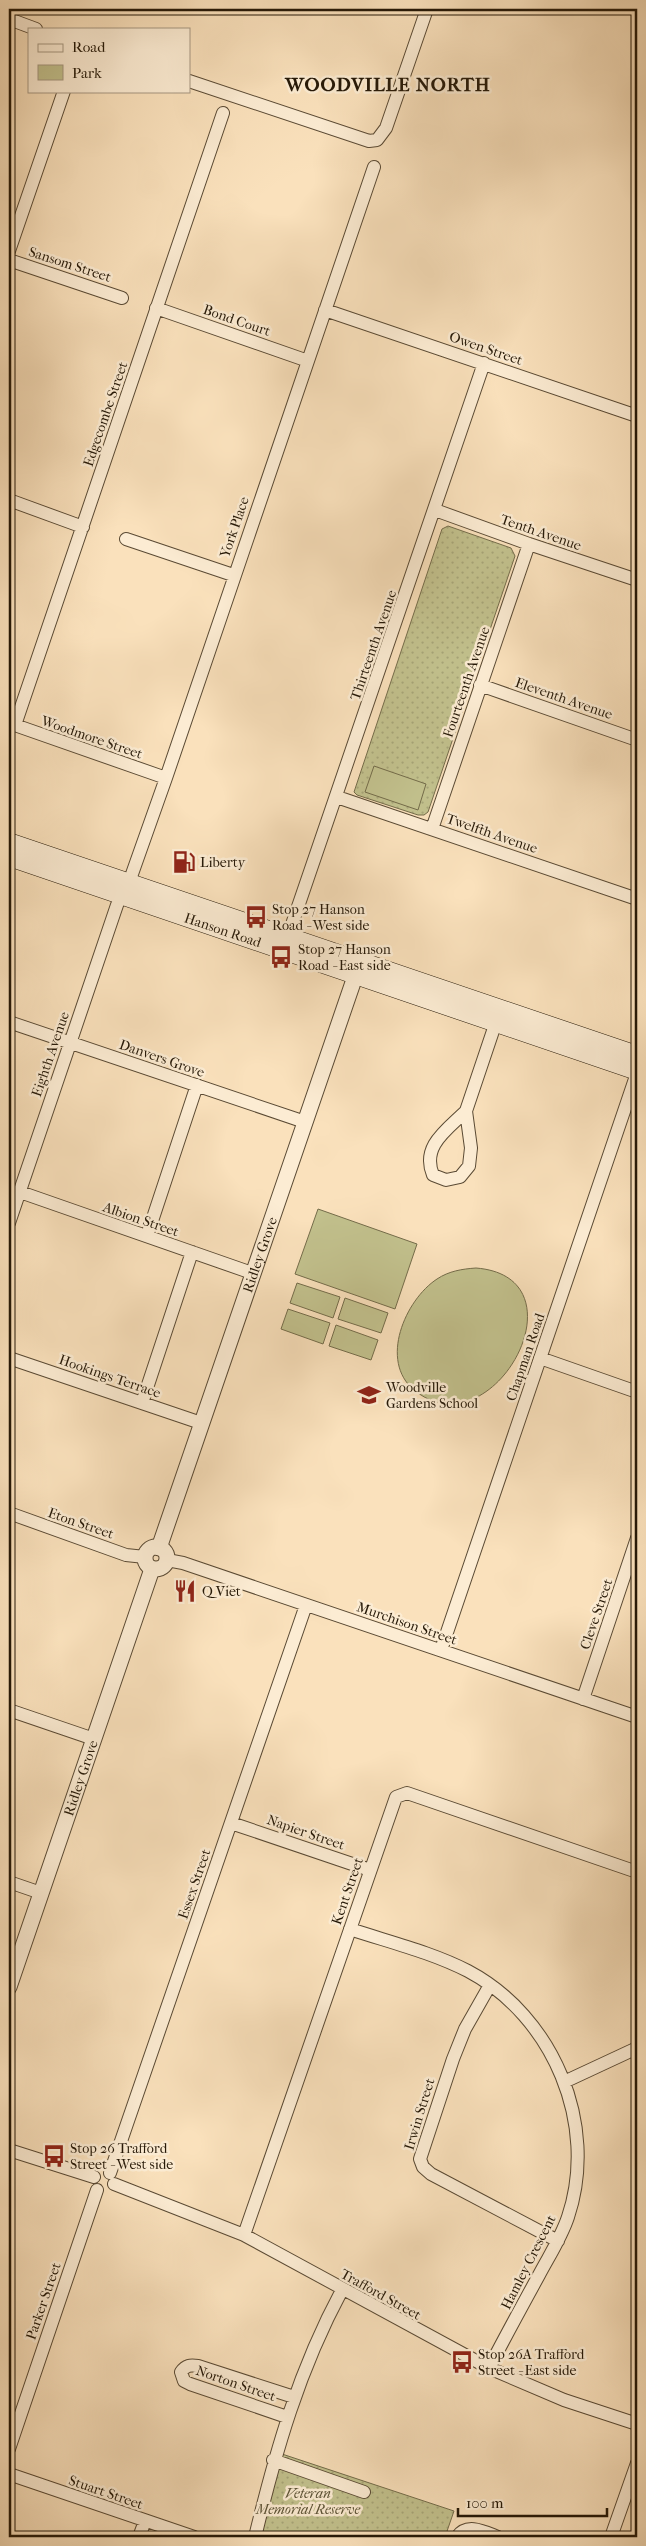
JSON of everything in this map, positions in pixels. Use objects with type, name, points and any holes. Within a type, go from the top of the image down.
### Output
[{"type":"main road","name":"Hanson Road","points":[[9,842],[276,948],[358,968],[498,1016],[637,1056]]},
{"type":"main road","name":"Hanson Road","points":[[9,857],[288,936],[358,968]]},
{"type":"main road","points":[[276,948],[283,944],[288,936]]},
{"type":"main road","name":"Hanson Road","points":[[498,1016],[637,1072]]},
{"type":"street","points":[[190,81],[369,141],[377,140],[386,128],[427,9]]},
{"type":"street","points":[[9,20],[33,28]]},
{"type":"street","points":[[9,251],[64,92]]},
{"type":"street","name":"Edgecombe Street","points":[[12,724],[83,526],[224,113]]},
{"type":"street","name":"York Place","points":[[125,889],[166,778],[233,575],[374,167]]},
{"type":"street","name":"Sansom Street","points":[[9,260],[122,298]]},
{"type":"street","name":"Bond Court","points":[[156,308],[308,361]]},
{"type":"street","name":"Owen Street","points":[[325,310],[637,416]]},
{"type":"street","name":"Thirteenth Avenue","points":[[288,936],[484,363]]},
{"type":"street","points":[[9,500],[83,526]]},
{"type":"street","name":"Tenth Avenue","points":[[435,510],[637,580]]},
{"type":"street","points":[[126,539],[233,575]]},
{"type":"street","name":"Fourteenth Avenue","points":[[432,829],[529,544]]},
{"type":"street","name":"Eleventh Avenue","points":[[480,686],[637,740]]},
{"type":"street","name":"Woodmore Street","points":[[12,724],[166,778]]},
{"type":"street","name":"Twelfth Avenue","points":[[337,797],[637,899]]},
{"type":"street","name":"Eighth Avenue","points":[[9,1223],[70,1042],[125,889]]},
{"type":"street","name":"Ridley Grove","points":[[163,1554],[201,1423],[358,968]]},
{"type":"street","points":[[466,1111],[472,1148],[469,1166],[460,1177],[446,1180],[433,1175],[428,1164],[432,1147],[466,1111],[498,1016]]},
{"type":"street","name":"Danvers Grove","points":[[9,1022],[305,1122]]},
{"type":"street","name":"Chapman Road","points":[[440,1650],[637,1072]]},
{"type":"street","points":[[147,1236],[197,1086]]},
{"type":"street","name":"Albion Street","points":[[20,1192],[252,1273]]},
{"type":"street","points":[[142,1402],[192,1252]]},
{"type":"street","name":"Hookings Terrace","points":[[9,1358],[201,1423]]},
{"type":"street","points":[[540,1358],[637,1392]]},
{"type":"street","name":"Eton Street","points":[[9,1513],[148,1563]]},
{"type":"street","name":"Cleve Street","points":[[583,1699],[637,1538]]},
{"type":"street","points":[[153,1548],[163,1554],[162,1568],[148,1563],[153,1548]]},
{"type":"street","name":"Murchison Street","points":[[163,1554],[183,1563],[637,1717]]},
{"type":"street","name":"Ridley Grove","points":[[9,1987],[94,1739],[148,1563]]},
{"type":"street","name":"Essex Street","points":[[112,2178],[306,1605]]},
{"type":"street","points":[[9,1710],[94,1739]]},
{"type":"street","name":"Kent Street","points":[[244,2236],[396,1797],[408,1793],[637,1872]]},
{"type":"street","name":"Napier Street","points":[[231,1823],[370,1870]]},
{"type":"street","points":[[9,1882],[41,1893]]},
{"type":"street","name":"Hamley Crescent","points":[[350,1929],[441,1959],[490,1985],[520,2009],[539,2033],[554,2057],[572,2107],[576,2160],[574,2191],[568,2217],[558,2241],[489,2368]]},
{"type":"street","name":"Irwin Street","points":[[490,1985],[465,2029],[453,2059],[420,2159],[423,2167],[431,2174],[558,2241]]},
{"type":"street","points":[[564,2082],[637,2048]]},
{"type":"street","points":[[9,2150],[94,2177]]},
{"type":"street","points":[[100,2171],[112,2178],[108,2191],[97,2190],[93,2184],[94,2177],[100,2171]]},
{"type":"street","name":"Trafford Street","points":[[112,2178],[244,2236],[489,2368],[564,2400],[637,2424]]},
{"type":"street","name":"Parker Street","points":[[9,2449],[97,2190]]},
{"type":"street","name":"Norton Street","points":[[255,2537],[273,2460],[294,2396],[321,2329],[342,2290]]},
{"type":"street","name":"Norton Street","points":[[287,2417],[190,2384],[184,2381],[181,2372],[184,2367],[198,2366],[294,2396]]},
{"type":"street","points":[[637,2424],[637,2433]]},
{"type":"street","points":[[273,2460],[346,2492],[364,2492]]},
{"type":"street","points":[[611,2537],[637,2463]]},
{"type":"street","name":"Stuart Street","points":[[9,2474],[194,2537]]},
{"type":"street","points":[[139,2537],[145,2521]]},
{"type":"street","points":[[459,2535],[473,2529],[498,2537]]},
{"type":"green space","points":[[448,526],[511,548],[515,556],[428,812],[424,815],[418,815],[357,795],[354,792],[442,529]]},
{"type":"green space","points":[[374,766],[426,784],[418,810],[365,792]]},
{"type":"green space","points":[[318,1209],[417,1244],[395,1309],[295,1274]]},
{"type":"green space","points":[[476,1268],[509,1278],[525,1300],[527,1327],[517,1356],[498,1382],[472,1399],[444,1404],[414,1390],[404,1378],[398,1363],[397,1348],[400,1332],[406,1316],[425,1289],[446,1274]]},
{"type":"green space","points":[[297,1283],[340,1297],[333,1318],[290,1303]]},
{"type":"green space","points":[[345,1298],[388,1313],[381,1333],[338,1319]]},
{"type":"green space","points":[[288,1309],[330,1323],[323,1344],[281,1329]]},
{"type":"green space","points":[[336,1325],[378,1340],[371,1360],[329,1346]]},
{"type":"green space","name":"Veteran Memorial Reserve","points":[[282,2454],[454,2511],[445,2537],[261,2537]]},
{"type":"place","name":"Liberty","points":[[184,862]]},
{"type":"place","name":"Stop 27 Hanson Road - West side","points":[[256,917]]},
{"type":"place","name":"Stop 27 Hanson Road - East side","points":[[281,957]]},
{"type":"place","name":"Woodville Gardens School","points":[[369,1395]]},
{"type":"place","name":"Q Viet","points":[[185,1591]]},
{"type":"place","name":"Stop 26 Trafford Street - West side","points":[[54,2156]]},
{"type":"place","name":"Stop 26A Trafford Street - East side","points":[[462,2362]]},
{"type":"district","name":"WOODVILLE NORTH","points":[[388,84]]}]
